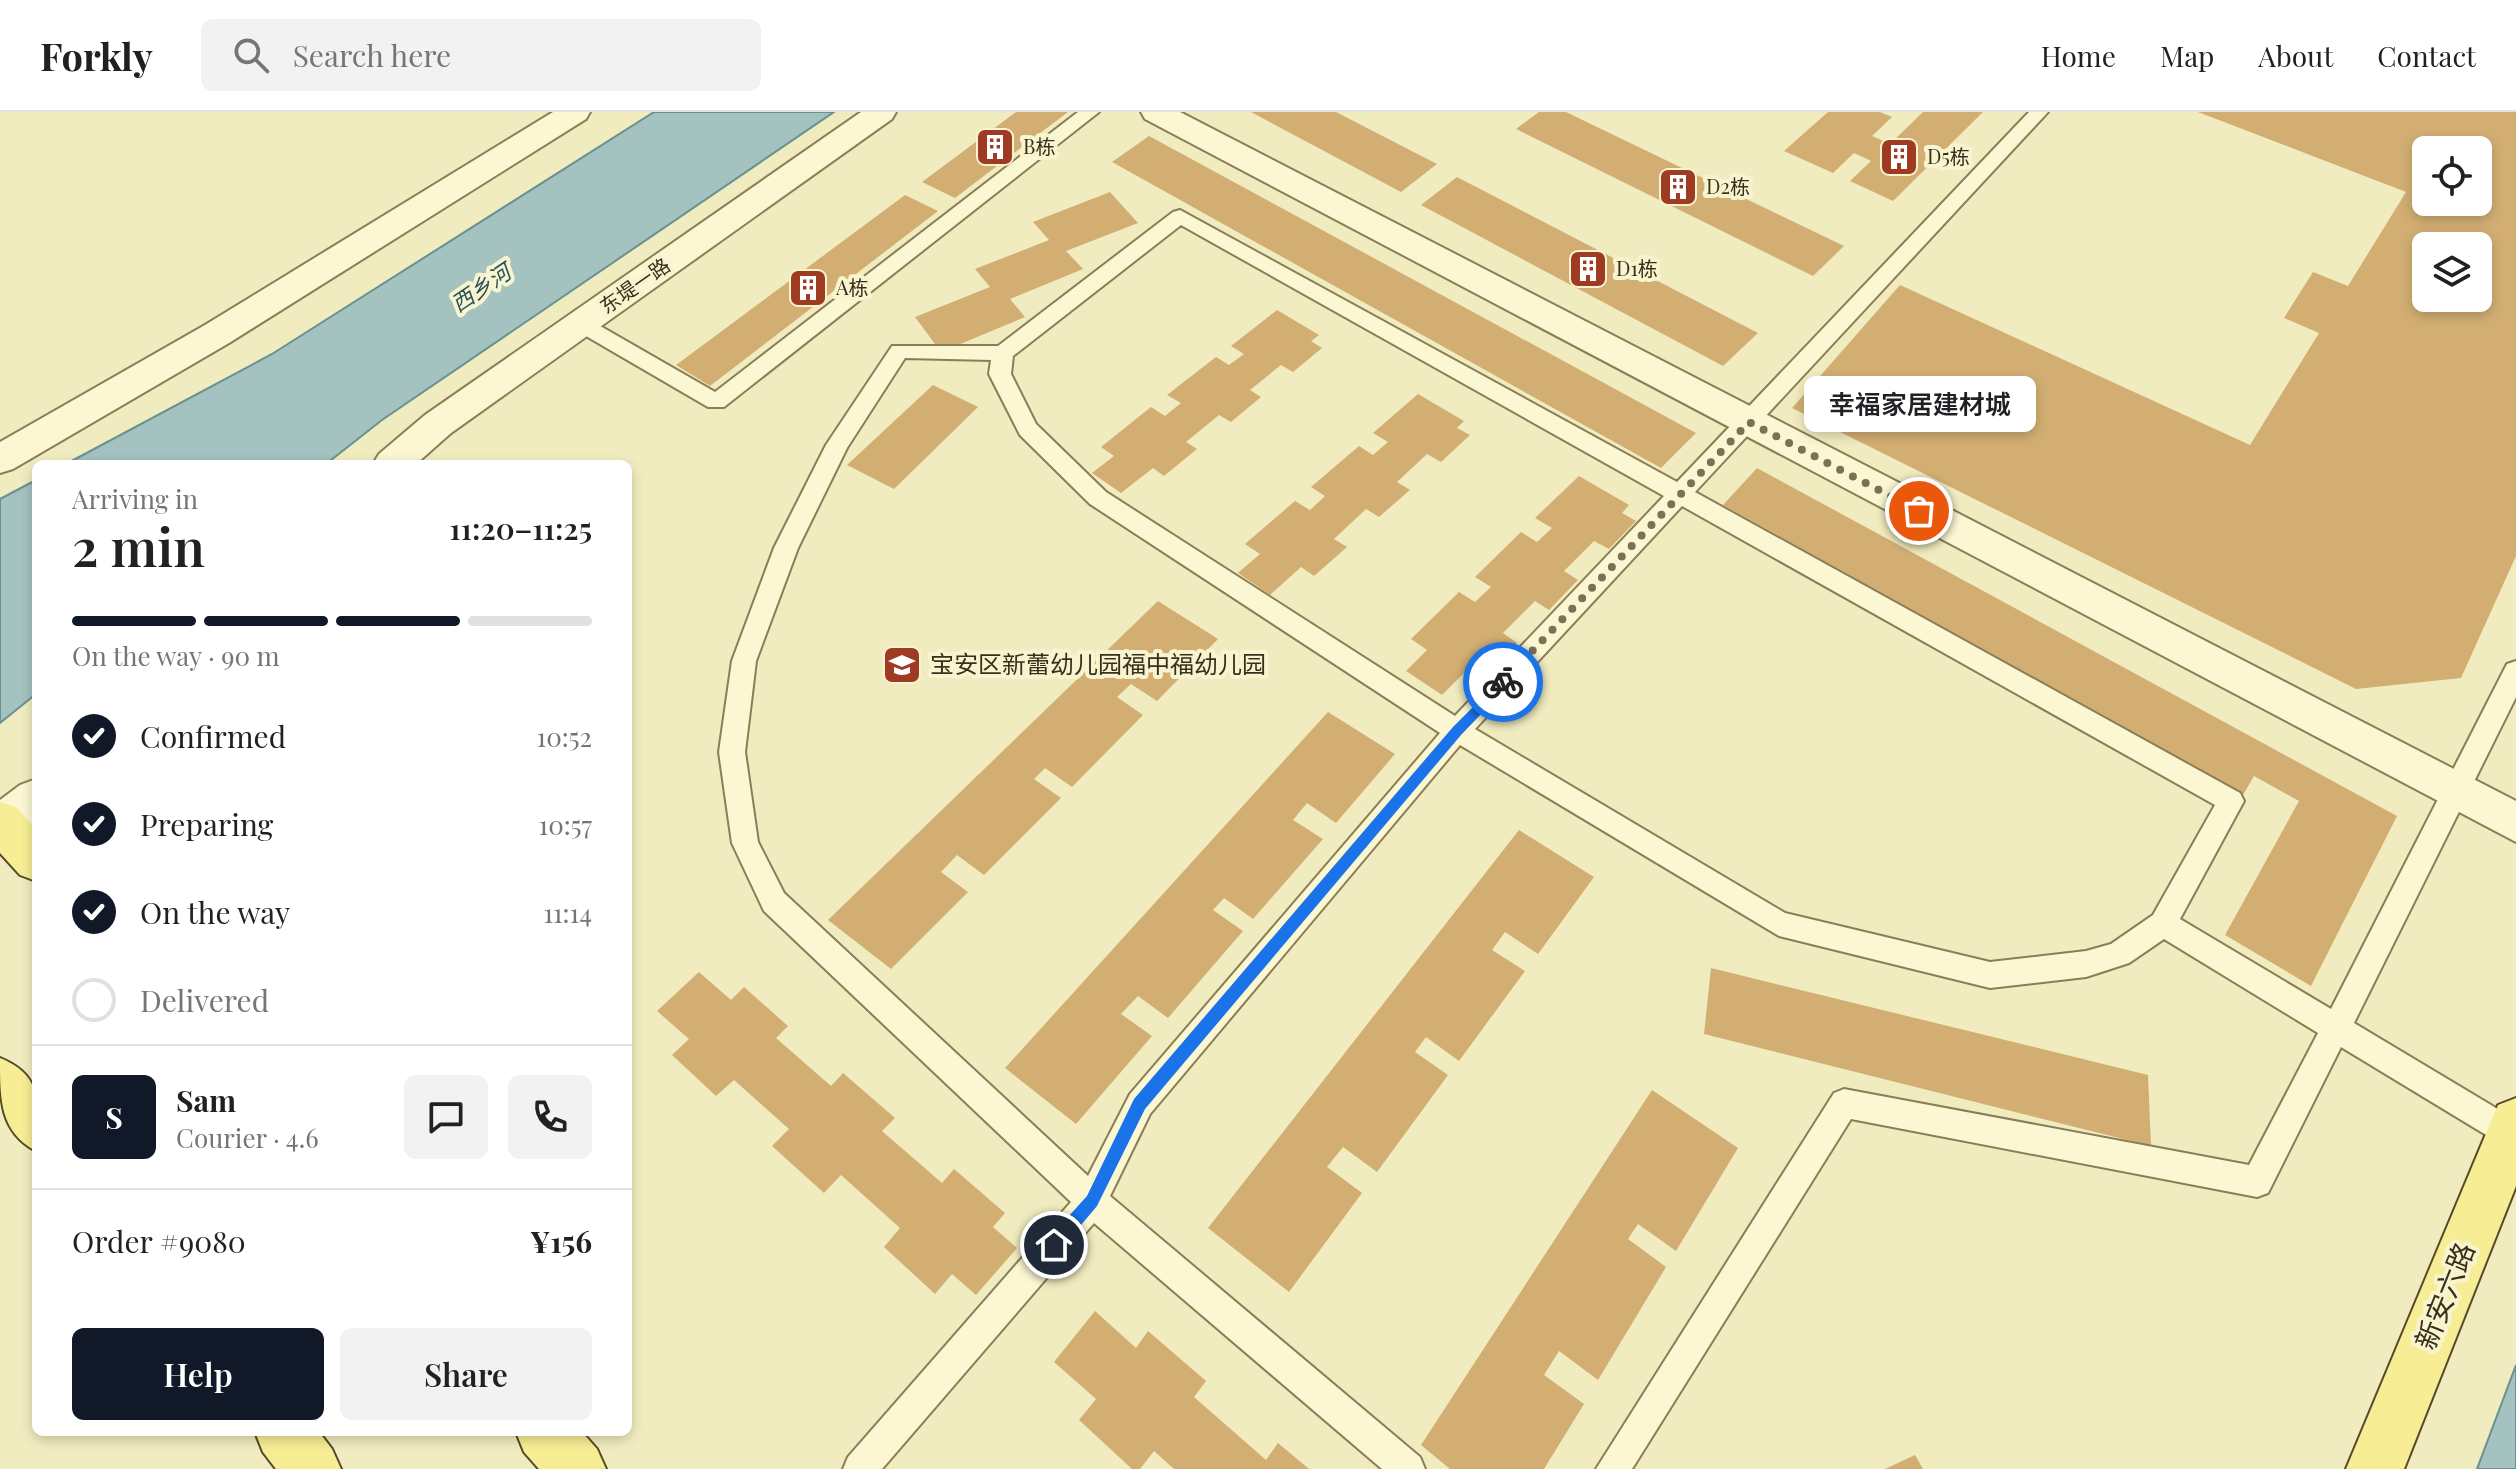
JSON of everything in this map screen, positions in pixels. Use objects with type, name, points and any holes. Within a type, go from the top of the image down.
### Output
[{"type":"main road","points":[[13,814],[32,853]]},
{"type":"main road","points":[[0,1082],[32,1121]]},
{"type":"main road","name":"新安六路","points":[[2375,1469],[2514,1128]]},
{"type":"main road","points":[[286,1436],[312,1469]]},
{"type":"main road","points":[[548,1436],[577,1469]]},
{"type":"street","points":[[0,459],[217,334],[575,112]]},
{"type":"street","name":"东堤一路","points":[[397,460],[438,424],[881,112]]},
{"type":"street","points":[[1156,112],[2516,823]]},
{"type":"lane","points":[[581,324],[716,402],[1090,112]]},
{"type":"lane","points":[[860,1469],[1092,1201],[1140,1104],[1457,731],[2039,112]]},
{"type":"lane","points":[[1003,353],[1000,374],[1028,429],[1098,498],[1457,731],[1779,924],[1990,975],[2086,964],[2119,954],[2163,924],[2231,801],[1180,216],[1003,353],[899,351],[837,445],[786,548],[744,661],[732,752],[745,843],[774,902],[1092,1201],[1408,1469]]},
{"type":"lane","points":[[1613,1469],[1844,1103],[2257,1182],[2457,793],[2516,671]]},
{"type":"lane","points":[[2163,924],[2337,1029],[2514,1128]]},
{"type":"water","name":"西乡河","points":[[654,112],[834,112],[382,420],[331,460],[73,460],[272,354]]},
{"type":"water","points":[[32,482],[32,697],[0,723],[0,499]]},
{"type":"water","points":[[2516,1365],[2516,1469],[2477,1469]]},
{"type":"building","name":"B栋","points":[[1016,112],[1068,112],[955,198],[922,182]]},
{"type":"building","points":[[1251,112],[1336,112],[1437,164],[1401,192]]},
{"type":"building","name":"D2栋","points":[[1539,112],[1566,112],[1844,246],[1813,276],[1516,129]]},
{"type":"building","name":"D5栋","points":[[1828,112],[1880,112],[1892,117],[1872,136],[1890,144],[1923,112],[1983,112],[1893,201],[1850,181],[1871,161],[1854,153],[1833,173],[1784,151]]},
{"type":"building","points":[[2198,112],[2516,112],[2516,556],[2461,678],[2356,689],[1792,408],[1900,285],[2250,445],[2319,333],[2284,318],[2313,272],[2348,286],[2406,192]]},
{"type":"building","points":[[1149,136],[1696,433],[1661,468],[1112,162]]},
{"type":"building","name":"D1栋","points":[[1457,177],[1758,333],[1723,366],[1421,205]]},
{"type":"building","points":[[1110,192],[1138,223],[1066,251],[1083,269],[1010,299],[1025,317],[941,352],[915,317],[990,287],[975,269],[1049,240],[1033,222]]},
{"type":"building","name":"A栋","points":[[905,195],[938,211],[710,386],[676,365]]},
{"type":"building","points":[[1277,310],[1319,335],[1311,341],[1322,348],[1293,372],[1281,365],[1250,390],[1261,397],[1231,422],[1219,415],[1186,442],[1197,449],[1164,476],[1153,468],[1121,493],[1092,473],[1114,456],[1101,447],[1151,407],[1165,416],[1181,403],[1167,395],[1216,357],[1229,365],[1244,354],[1231,346]]},
{"type":"building","points":[[933,385],[978,407],[894,489],[847,465]]},
{"type":"building","points":[[1418,394],[1464,421],[1457,428],[1470,435],[1441,462],[1427,454],[1397,482],[1410,490],[1379,517],[1366,509],[1334,539],[1347,547],[1314,576],[1301,567],[1270,595],[1238,573],[1260,554],[1245,544],[1295,501],[1310,510],[1325,496],[1311,487],[1359,446],[1373,455],[1388,442],[1373,433]]},
{"type":"building","points":[[1757,468],[2397,816],[2311,986],[2225,935],[2299,801],[2254,776],[2243,795],[1723,505]]},
{"type":"building","points":[[1579,476],[1629,505],[1622,513],[1636,521],[1609,549],[1594,541],[1564,571],[1578,580],[1549,610],[1535,601],[1503,633],[1517,643],[1486,674],[1472,665],[1442,695],[1406,671],[1427,650],[1411,639],[1459,592],[1475,602],[1491,587],[1475,577],[1521,532],[1537,542],[1552,528],[1535,518]]},
{"type":"building","points":[[1158,601],[1218,639],[1157,701],[1131,684],[1117,697],[1143,715],[1072,787],[1045,768],[1034,779],[1061,798],[984,875],[957,855],[941,872],[968,892],[891,969],[828,920]]},
{"type":"building","points":[[1328,712],[1395,754],[1336,823],[1307,803],[1293,820],[1323,839],[1253,919],[1224,898],[1213,910],[1243,931],[1168,1018],[1138,996],[1121,1014],[1152,1036],[1076,1124],[1005,1068]]},
{"type":"building","points":[[1519,830],[1594,877],[1538,954],[1505,932],[1492,950],[1525,971],[1459,1061],[1426,1037],[1415,1052],[1448,1075],[1377,1172],[1343,1147],[1327,1167],[1362,1193],[1289,1292],[1208,1228]]},
{"type":"building","points":[[1711,968],[2148,1075],[2151,1146],[1704,1034]]},
{"type":"building","points":[[699,972],[731,1000],[744,987],[788,1026],[776,1038],[831,1086],[843,1073],[895,1118],[882,1131],[942,1183],[954,1169],[1005,1213],[993,1227],[1017,1248],[976,1295],[952,1274],[935,1294],[884,1247],[900,1228],[841,1175],[824,1193],[772,1146],[789,1129],[734,1080],[716,1096],[672,1055],[689,1039],[657,1011]]},
{"type":"building","points":[[1652,1090],[1738,1148],[1676,1251],[1638,1224],[1628,1239],[1666,1267],[1598,1380],[1559,1351],[1544,1375],[1584,1404],[1544,1469],[1450,1469],[1421,1445]]},
{"type":"building","points":[[1095,1311],[1136,1348],[1148,1331],[1206,1381],[1194,1397],[1266,1460],[1278,1443],[1309,1469],[1174,1469],[1154,1451],[1140,1469],[1132,1469],[1079,1420],[1096,1399],[1054,1362]]},
{"type":"building","points":[[1915,1455],[1923,1469],[1885,1469]]},
{"type":"way so far","points":[[1503,682],[1749,422],[1919,511]]},
{"type":"place","name":"B栋","points":[[995,147]]},
{"type":"place","name":"D5栋","points":[[1899,157]]},
{"type":"place","name":"D2栋","points":[[1678,187]]},
{"type":"place","name":"D1栋","points":[[1588,269]]},
{"type":"place","name":"A栋","points":[[808,288]]},
{"type":"place","name":"幸福家居建材城","points":[[1919,511]]},
{"type":"place","name":"宝安区新蕾幼儿园福中福幼儿园","points":[[902,665]]},
{"type":"route","points":[[1054,1245],[1092,1201],[1140,1104],[1457,731],[1503,682]]}]
